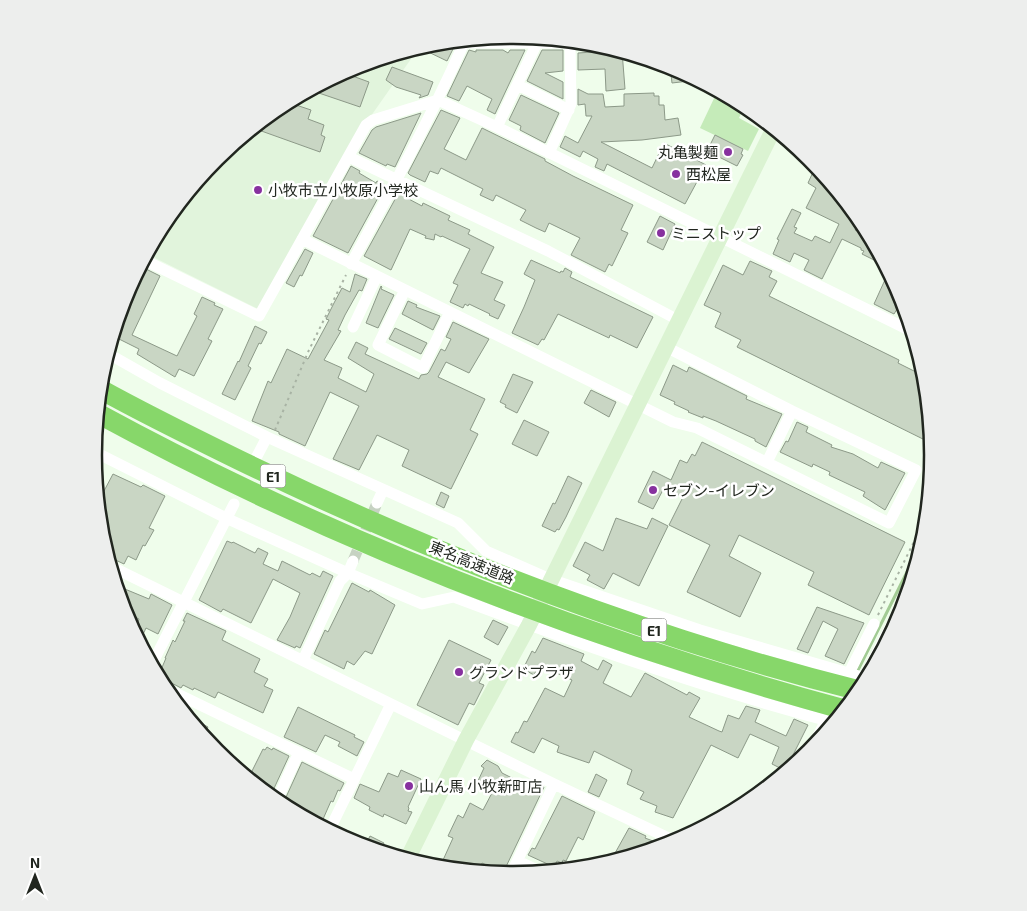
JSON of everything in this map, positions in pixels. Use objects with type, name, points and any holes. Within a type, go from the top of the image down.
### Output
[{"type":"highway","name":"東名高速道路","points":[[107,393],[139,411],[280,480],[397,533],[593,610],[774,668],[858,681]]},
{"type":"highway","name":"東名高速道路","points":[[104,417],[271,501],[388,554],[584,629],[675,660],[838,708]]},
{"type":"street","points":[[497,127],[536,45]]},
{"type":"street","points":[[351,264],[397,181],[438,100],[458,47]]},
{"type":"street","points":[[549,153],[572,104],[570,48]]},
{"type":"street","points":[[518,85],[569,110]]},
{"type":"street","points":[[150,263],[259,316],[366,125],[373,120],[438,100],[903,323]]},
{"type":"street","points":[[410,854],[466,740],[528,625],[771,135]]},
{"type":"street","points":[[349,157],[548,251],[680,321]]},
{"type":"street","points":[[302,239],[638,403],[673,422],[697,428],[889,523],[916,470],[666,348]]},
{"type":"street","points":[[353,326],[377,276]]},
{"type":"street","points":[[405,290],[378,345],[423,368],[450,312]]},
{"type":"street","points":[[114,357],[160,383],[269,438],[458,523],[486,550],[550,579],[700,630],[849,673],[859,679]]},
{"type":"street","points":[[767,462],[792,411]]},
{"type":"street","points":[[255,460],[269,438]]},
{"type":"street","points":[[102,456],[228,519],[348,574],[422,604],[454,597],[680,678],[757,702],[828,720]]},
{"type":"street","points":[[377,503],[383,490]]},
{"type":"street","points":[[155,658],[234,504]]},
{"type":"street","points":[[303,660],[340,581],[348,574],[353,561]]},
{"type":"street","points":[[119,570],[554,784],[668,837]]},
{"type":"street","points":[[849,673],[874,624]]},
{"type":"street","points":[[680,678],[700,630]]},
{"type":"street","points":[[757,702],[771,652]]},
{"type":"street","points":[[179,694],[354,779]]},
{"type":"street","points":[[331,825],[391,704]]},
{"type":"street","points":[[280,794],[299,752]]},
{"type":"street","points":[[515,867],[554,784]]},
{"type":"street","points":[[518,861],[529,866]]},
{"type":"path","points":[[269,438],[351,264]]},
{"type":"path","points":[[874,624],[918,532]]},
{"type":"shaded area","name":"小牧市立小牧原小学校","points":[[413,57],[366,123],[258,309],[153,257],[171,227],[204,184],[222,164],[263,129],[285,113],[331,86],[381,66]]},
{"type":"green space","points":[[715,97],[741,113],[739,118],[759,129],[748,151],[700,128]]},
{"type":"building","points":[[453,49],[447,61],[430,53]]},
{"type":"building","points":[[469,50],[476,52],[476,50],[503,50],[508,53],[510,50],[525,50],[495,114],[487,110],[492,99],[467,86],[459,101],[447,96]]},
{"type":"building","points":[[542,50],[563,50],[563,71],[545,73],[563,82],[563,99],[527,81]]},
{"type":"building","points":[[593,52],[623,59],[625,89],[606,91],[605,69],[578,70],[578,53]]},
{"type":"building","points":[[392,67],[433,82],[428,95],[419,98],[421,95],[396,87],[386,80]]},
{"type":"building","points":[[671,75],[686,81],[672,83]]},
{"type":"building","points":[[353,76],[369,82],[360,107],[319,93]]},
{"type":"building","points":[[578,89],[588,94],[603,94],[605,107],[624,106],[624,94],[654,93],[654,96],[659,96],[659,105],[664,105],[665,120],[678,118],[681,135],[642,140],[601,142],[652,168],[664,143],[706,165],[685,204],[607,164],[604,171],[595,167],[598,159],[583,151],[580,157],[560,147],[565,136],[578,143],[592,116],[586,116],[585,104],[578,105]]},
{"type":"building","points":[[521,95],[559,113],[545,143],[520,130],[521,126],[509,120]]},
{"type":"building","points":[[297,105],[311,110],[308,119],[324,125],[321,135],[325,137],[320,152],[261,131]]},
{"type":"building","points":[[441,110],[460,118],[444,149],[466,160],[482,128],[633,205],[621,230],[628,233],[612,266],[609,264],[605,272],[571,255],[580,238],[549,223],[545,232],[520,220],[526,210],[496,195],[493,201],[480,195],[483,189],[441,168],[438,174],[430,171],[425,182],[410,175],[408,173]]},
{"type":"building","points":[[421,113],[395,167],[387,164],[386,166],[359,153],[372,130],[376,127]]},
{"type":"building","name":"丸亀製麺","points":[[715,135],[743,149],[741,154],[743,155],[737,166],[707,151]]},
{"type":"building","points":[[351,166],[376,183],[377,181],[385,185],[348,253],[313,236]]},
{"type":"building","points":[[813,173],[856,227],[855,230],[859,232],[874,260],[862,254],[864,251],[861,248],[842,239],[822,279],[804,270],[809,260],[794,253],[790,262],[773,254],[779,240],[777,239],[792,209],[801,213],[794,227],[797,228],[794,233],[812,241],[815,236],[830,243],[839,224],[806,208],[816,188],[808,183]]},
{"type":"building","points":[[399,192],[422,206],[423,203],[450,216],[448,220],[470,230],[468,234],[494,247],[481,273],[503,282],[494,300],[505,305],[498,319],[469,304],[468,306],[465,304],[463,308],[450,302],[458,285],[453,283],[470,249],[435,234],[434,240],[425,238],[426,236],[410,229],[391,270],[364,256]]},
{"type":"building","name":"ミニストップ","points":[[660,216],[675,224],[663,250],[647,242]]},
{"type":"building","points":[[305,249],[313,253],[302,276],[300,275],[294,287],[286,283]]},
{"type":"building","points":[[531,260],[560,273],[565,268],[572,272],[570,277],[653,317],[637,348],[610,335],[609,338],[558,314],[544,340],[542,339],[538,345],[512,333],[535,280],[524,274]]},
{"type":"building","points":[[750,261],[772,271],[769,277],[777,281],[769,296],[899,360],[898,363],[916,372],[922,402],[924,440],[737,347],[741,340],[715,327],[721,313],[704,305],[723,265],[743,275]]},
{"type":"building","points":[[146,269],[160,276],[132,335],[177,356],[197,316],[194,314],[202,297],[223,309],[208,339],[212,341],[194,376],[179,369],[175,377],[137,354],[139,349],[119,339],[133,298]]},
{"type":"building","points":[[355,274],[367,279],[362,291],[359,290],[345,315],[338,330],[341,331],[324,360],[342,368],[338,378],[366,392],[374,374],[348,358],[356,342],[368,348],[365,354],[419,379],[421,375],[429,372],[441,349],[445,351],[451,339],[446,337],[453,322],[489,339],[469,373],[446,362],[438,377],[485,399],[470,430],[478,434],[451,489],[402,466],[409,450],[377,435],[359,470],[333,459],[359,406],[330,392],[305,446],[279,434],[279,432],[252,421],[268,381],[271,383],[287,349],[308,359],[329,320],[326,319],[342,288],[350,292]]},
{"type":"building","points":[[886,279],[898,310],[894,314],[874,304]]},
{"type":"building","points":[[381,286],[381,289],[394,295],[378,328],[366,323]]},
{"type":"building","points":[[408,301],[417,305],[416,307],[440,316],[433,330],[402,314]]},
{"type":"building","points":[[255,326],[267,332],[261,344],[259,343],[248,366],[251,368],[235,400],[222,394]]},
{"type":"building","points":[[395,328],[427,343],[421,354],[389,339]]},
{"type":"building","points":[[673,365],[687,372],[689,367],[747,396],[746,399],[782,414],[766,447],[755,441],[755,439],[716,421],[688,412],[674,404],[675,402],[660,395]]},
{"type":"building","points":[[513,374],[533,382],[517,413],[500,402]]},
{"type":"building","points":[[591,390],[616,402],[609,417],[584,403]]},
{"type":"building","points":[[524,420],[549,432],[537,456],[512,444]]},
{"type":"building","points":[[797,422],[808,427],[806,432],[832,445],[831,447],[853,454],[878,468],[881,462],[905,473],[885,510],[863,496],[865,492],[829,475],[830,472],[813,464],[812,467],[780,452],[786,441],[788,442]]},
{"type":"building","points":[[702,442],[905,542],[869,615],[808,585],[814,572],[739,535],[729,556],[761,573],[740,617],[687,592],[710,545],[669,525],[683,497],[664,488],[653,509],[638,502],[653,471],[671,480],[680,460],[687,463],[692,454],[695,456]]},
{"type":"building","points":[[113,474],[141,487],[143,485],[165,496],[149,528],[154,530],[145,546],[143,545],[136,560],[128,556],[124,564],[116,560],[105,509],[104,491]]},
{"type":"building","points":[[568,476],[582,483],[559,530],[557,529],[555,532],[542,526]]},
{"type":"building","points":[[441,492],[449,496],[444,508],[436,504]]},
{"type":"building","points":[[616,518],[647,529],[652,518],[668,526],[639,586],[613,573],[604,589],[587,580],[590,575],[573,566],[585,542],[603,551]]},
{"type":"building","points":[[227,541],[255,553],[258,548],[268,553],[263,564],[278,571],[282,561],[310,575],[312,573],[320,577],[323,571],[333,576],[300,648],[296,646],[295,648],[277,640],[290,617],[300,593],[273,579],[251,623],[223,609],[221,612],[199,600]]},
{"type":"building","points":[[352,583],[369,592],[370,590],[395,605],[372,654],[365,651],[354,665],[347,661],[344,669],[314,654],[325,630],[328,632]]},
{"type":"building","points":[[124,589],[149,599],[151,594],[172,605],[158,634],[146,628],[143,635],[137,623],[139,619],[135,617]]},
{"type":"building","points":[[817,607],[864,623],[844,664],[825,656],[838,629],[823,621],[808,653],[797,649]]},
{"type":"building","points":[[187,613],[226,631],[222,640],[260,659],[254,672],[268,679],[264,686],[273,690],[263,713],[218,692],[215,698],[194,688],[193,690],[183,685],[181,688],[170,682],[162,669],[173,640],[175,642],[185,621],[183,621]]},
{"type":"building","points":[[493,620],[508,627],[498,645],[484,637]]},
{"type":"building","points":[[543,638],[584,654],[581,661],[598,670],[603,660],[612,665],[603,683],[631,697],[645,673],[687,695],[689,692],[700,698],[689,717],[722,732],[728,715],[739,719],[746,706],[760,710],[755,722],[786,736],[794,719],[808,725],[793,755],[795,756],[781,768],[772,764],[779,747],[750,734],[738,758],[711,745],[673,818],[655,812],[657,806],[640,799],[644,792],[627,784],[632,770],[594,751],[589,763],[557,752],[559,746],[542,738],[534,753],[511,742],[524,721],[527,722],[545,688],[564,697],[572,680],[539,665],[534,675],[523,669],[532,651],[535,653]]},
{"type":"building","name":"グランドプラザ","points":[[449,640],[491,660],[479,683],[484,685],[474,705],[469,703],[458,725],[417,705]]},
{"type":"building","points":[[298,707],[355,735],[354,737],[364,742],[357,756],[338,746],[340,742],[325,735],[316,752],[284,737]]},
{"type":"building","points":[[267,747],[272,750],[273,748],[289,756],[273,790],[251,772],[263,749],[265,750]]},
{"type":"building","points":[[487,760],[498,766],[502,773],[534,789],[536,784],[544,787],[506,867],[488,866],[482,863],[481,866],[460,864],[443,861],[453,838],[448,836],[458,815],[463,818],[470,803],[483,810],[493,791],[477,783],[484,768],[481,766]]},
{"type":"building","points":[[302,762],[344,783],[340,791],[338,790],[333,802],[331,801],[323,820],[285,798]]},
{"type":"building","points":[[401,770],[421,779],[408,807],[408,811],[412,812],[406,824],[384,814],[383,817],[369,810],[370,807],[354,798],[360,784],[379,792],[388,773],[398,777]]},
{"type":"building","points":[[596,774],[607,780],[599,797],[588,792]]},
{"type":"building","points":[[562,796],[595,812],[583,840],[578,837],[566,861],[563,860],[562,863],[557,861],[555,865],[550,865],[528,855],[532,848],[535,849]]},
{"type":"building","points":[[629,828],[653,841],[646,845],[614,854]]},
{"type":"building","points":[[370,836],[384,843],[383,846],[368,840]]},
{"type":"waterway","points":[[858,670],[909,567]]},
{"type":"tunnel","points":[[353,561],[377,503]]},
{"type":"place","name":"丸亀製麺","points":[[728,152]]},
{"type":"place","name":"西松屋","points":[[676,174]]},
{"type":"place","name":"小牧市立小牧原小学校","points":[[258,190]]},
{"type":"place","name":"ミニストップ","points":[[661,233]]},
{"type":"place","name":"セブン-イレブン","points":[[653,490]]},
{"type":"place","name":"グランドプラザ","points":[[459,672]]},
{"type":"place","name":"山ん馬 小牧新町店","points":[[409,786]]}]
